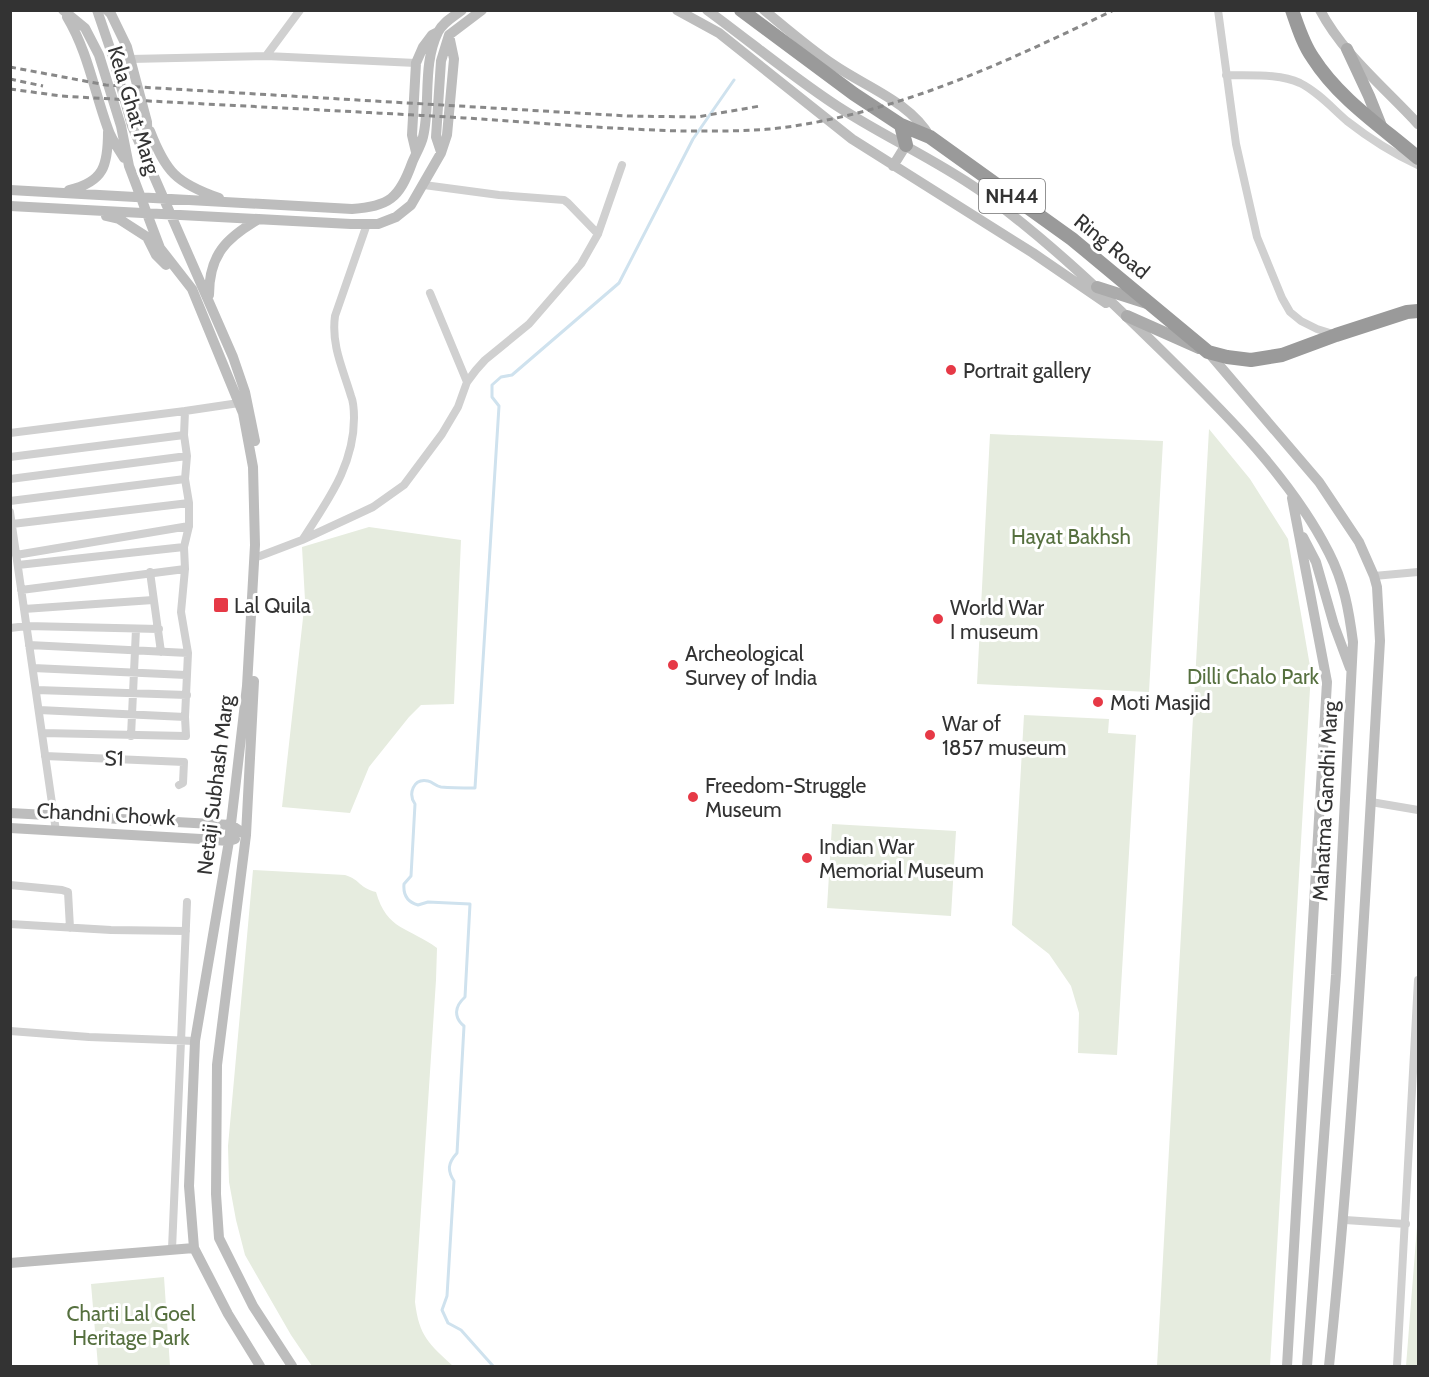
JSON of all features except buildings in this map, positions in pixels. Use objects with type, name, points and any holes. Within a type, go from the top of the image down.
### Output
[{"type":"highway","name":"Ring Road","points":[[741,10],[854,94],[901,125],[930,136],[1072,239],[1208,352],[1251,360],[1282,355],[1336,335],[1413,312]]},
{"type":"highway","points":[[1292,10],[1312,58],[1350,103],[1419,158]]},
{"type":"highway","points":[[805,57],[834,65]]},
{"type":"highway","points":[[901,125],[906,145]]},
{"type":"main road","name":"Kela Ghat Marg","points":[[97,10],[132,126],[171,214]]},
{"type":"main road","points":[[107,10],[127,47],[147,122],[162,160],[178,179],[202,192],[230,202]]},
{"type":"main road","points":[[10,206],[367,224],[378,224],[396,217],[411,205],[424,185],[441,153],[447,135],[454,59],[444,34],[444,23],[462,10]]},
{"type":"main road","points":[[416,152],[412,135],[416,63],[423,47],[432,35],[444,34],[482,10]]},
{"type":"main road","name":"Mahatma Gandhi Marg","points":[[677,10],[719,33],[852,139],[1033,253],[1127,316]]},
{"type":"main road","name":"Mahatma Gandhi Marg","points":[[707,10],[831,102],[978,190],[1050,246],[1097,287],[1201,390],[1269,463],[1290,490],[1329,553],[1346,594],[1353,642],[1336,975],[1307,1366]]},
{"type":"main road","points":[[764,10],[834,65],[905,109],[923,123],[930,136]]},
{"type":"main road","points":[[1320,10],[1330,30],[1419,124]]},
{"type":"main road","name":"Kela Ghat Marg","points":[[63,11],[85,28],[99,55],[122,126],[129,166],[147,213]]},
{"type":"main road","points":[[63,11],[77,33],[86,56],[108,131],[129,166]]},
{"type":"main road","points":[[10,190],[352,209],[376,207],[396,195],[423,139],[429,65],[444,34]]},
{"type":"main road","points":[[1347,49],[1381,126]]},
{"type":"main road","points":[[147,122],[148,159]]},
{"type":"main road","points":[[57,193],[84,186],[102,172],[108,150],[108,131]]},
{"type":"main road","points":[[893,166],[906,145]]},
{"type":"main road","points":[[81,210],[119,219],[140,231],[147,237],[156,255],[192,290]]},
{"type":"main road","name":"Netaji Subhash Marg","points":[[147,213],[160,249],[192,290],[243,413],[253,467],[255,545],[247,686],[230,841],[195,1041],[189,1186],[194,1248],[228,1314],[260,1366]]},
{"type":"main road","name":"Netaji Subhash Marg","points":[[171,214],[233,357],[245,392],[259,464],[260,556],[246,835],[217,1065],[216,1194],[219,1238],[253,1306],[292,1366]]},
{"type":"main road","points":[[209,302],[209,278],[217,255],[236,232],[260,219]]},
{"type":"main road","points":[[1097,287],[1151,304]]},
{"type":"main road","points":[[1127,316],[1208,352],[1319,482],[1359,542],[1377,587],[1380,641],[1371,802],[1344,1220],[1329,1366]]},
{"type":"main road","points":[[1287,1366],[1327,682],[1290,490]]},
{"type":"main road","points":[[1299,529],[1316,562],[1334,626],[1352,671]]},
{"type":"main road","name":"Chandni Chowk","points":[[10,813],[231,825]]},
{"type":"main road","points":[[231,825],[246,835]]},
{"type":"main road","name":"Chandni Chowk","points":[[10,828],[230,841],[246,835]]},
{"type":"main road","points":[[10,1263],[194,1248]]},
{"type":"street","points":[[266,56],[300,10]]},
{"type":"street","points":[[1218,10],[1236,144],[1257,237],[1290,312],[1301,321],[1336,335]]},
{"type":"street","points":[[130,60],[266,56],[416,63]]},
{"type":"street","points":[[1226,75],[1271,76],[1299,82],[1315,92],[1379,145],[1419,165]]},
{"type":"street","points":[[260,556],[302,540],[373,507],[404,485],[442,434],[458,407],[467,382],[485,360],[529,324],[581,264],[598,234],[622,165]]},
{"type":"street","points":[[424,185],[566,201],[598,234]]},
{"type":"street","points":[[302,540],[339,483],[351,447],[354,431],[353,399],[340,365],[333,329],[335,316],[367,224]]},
{"type":"street","points":[[430,292],[467,382]]},
{"type":"street","points":[[10,433],[239,403]]},
{"type":"street","points":[[42,733],[186,736],[188,653],[181,612],[185,569],[184,548],[189,526],[189,503],[185,479],[187,456],[184,435],[185,411]]},
{"type":"street","points":[[10,457],[184,435]]},
{"type":"street","points":[[10,479],[187,456]]},
{"type":"street","points":[[10,501],[185,479]]},
{"type":"street","points":[[12,524],[189,503]]},
{"type":"street","points":[[10,512],[56,831]]},
{"type":"street","points":[[16,555],[189,526]]},
{"type":"street","points":[[18,565],[184,548]]},
{"type":"street","points":[[21,590],[185,569]]},
{"type":"street","points":[[150,572],[161,652]]},
{"type":"street","points":[[1374,576],[1419,572]]},
{"type":"street","points":[[24,609],[153,600]]},
{"type":"street","points":[[10,628],[27,626],[159,629]]},
{"type":"street","points":[[130,736],[136,629]]},
{"type":"street","points":[[29,645],[188,653]]},
{"type":"street","points":[[33,668],[186,675]]},
{"type":"street","points":[[36,690],[187,695]]},
{"type":"street","points":[[39,710],[185,717]]},
{"type":"street","name":"S1","points":[[45,756],[184,762],[184,780],[179,785]]},
{"type":"street","points":[[1371,802],[1419,810]]},
{"type":"street","points":[[10,885],[65,891],[69,895],[70,928]]},
{"type":"street","points":[[172,1249],[187,902]]},
{"type":"street","points":[[10,924],[186,931]]},
{"type":"street","points":[[1397,1366],[1419,980]]},
{"type":"street","points":[[10,1031],[195,1041]]},
{"type":"street","points":[[1344,1220],[1406,1224]]},
{"type":"green space","name":"Dilli Chalo Park","points":[[1209,429],[1250,479],[1288,539],[1311,672],[1270,1366],[1157,1366]]},
{"type":"green space","name":"Hayat Bakhsh","points":[[990,434],[1163,441],[1149,692],[977,684]]},
{"type":"green space","points":[[369,527],[461,540],[454,704],[421,705],[409,717],[369,767],[350,813],[282,807],[305,600],[302,547]]},
{"type":"green space","points":[[1024,715],[1109,719],[1108,733],[1136,735],[1117,1055],[1078,1053],[1079,1013],[1071,986],[1049,954],[1012,925]]},
{"type":"green space","points":[[832,824],[956,831],[951,916],[827,908]]},
{"type":"green space","points":[[253,870],[350,877],[376,892],[386,914],[400,927],[437,948],[415,1302],[422,1331],[437,1352],[453,1366],[312,1366],[291,1335],[245,1255],[229,1182],[228,1146]]},
{"type":"green space","points":[[1418,1214],[1418,1366],[1406,1366]]},
{"type":"green space","name":"Charti Lal Goel Heritage Park","points":[[164,1277],[170,1366],[98,1366],[91,1284]]},
{"type":"waterway","points":[[493,1366],[461,1330],[448,1323],[442,1310],[447,1296],[454,1181],[450,1167],[457,1153],[464,1026],[460,1023],[457,1012],[459,1004],[465,997],[470,904],[428,902],[418,905],[406,898],[404,884],[411,876],[415,804],[412,792],[415,784],[423,781],[441,787],[475,788],[499,406],[492,397],[492,385],[501,377],[512,375],[619,283],[693,139],[734,80]]},
{"type":"railway","points":[[10,89],[61,96],[628,129],[756,130],[841,117],[922,94],[1038,46],[1114,10]]},
{"type":"railway","points":[[10,67],[106,85],[627,116],[697,117],[760,106]]},
{"type":"railway","points":[[10,79],[43,86]]},
{"type":"place","name":"Portrait gallery","points":[[951,370]]},
{"type":"place","name":"Lal Quila","points":[[221,605]]},
{"type":"place","name":"World War I museum","points":[[938,619]]},
{"type":"place","name":"Archeological Survey of India","points":[[673,665]]},
{"type":"place","name":"Moti Masjid","points":[[1098,702]]},
{"type":"place","name":"War of 1857 museum","points":[[930,735]]},
{"type":"place","name":"Freedom-Struggle Museum","points":[[693,797]]},
{"type":"place","name":"Indian War Memorial Museum","points":[[807,858]]}]
